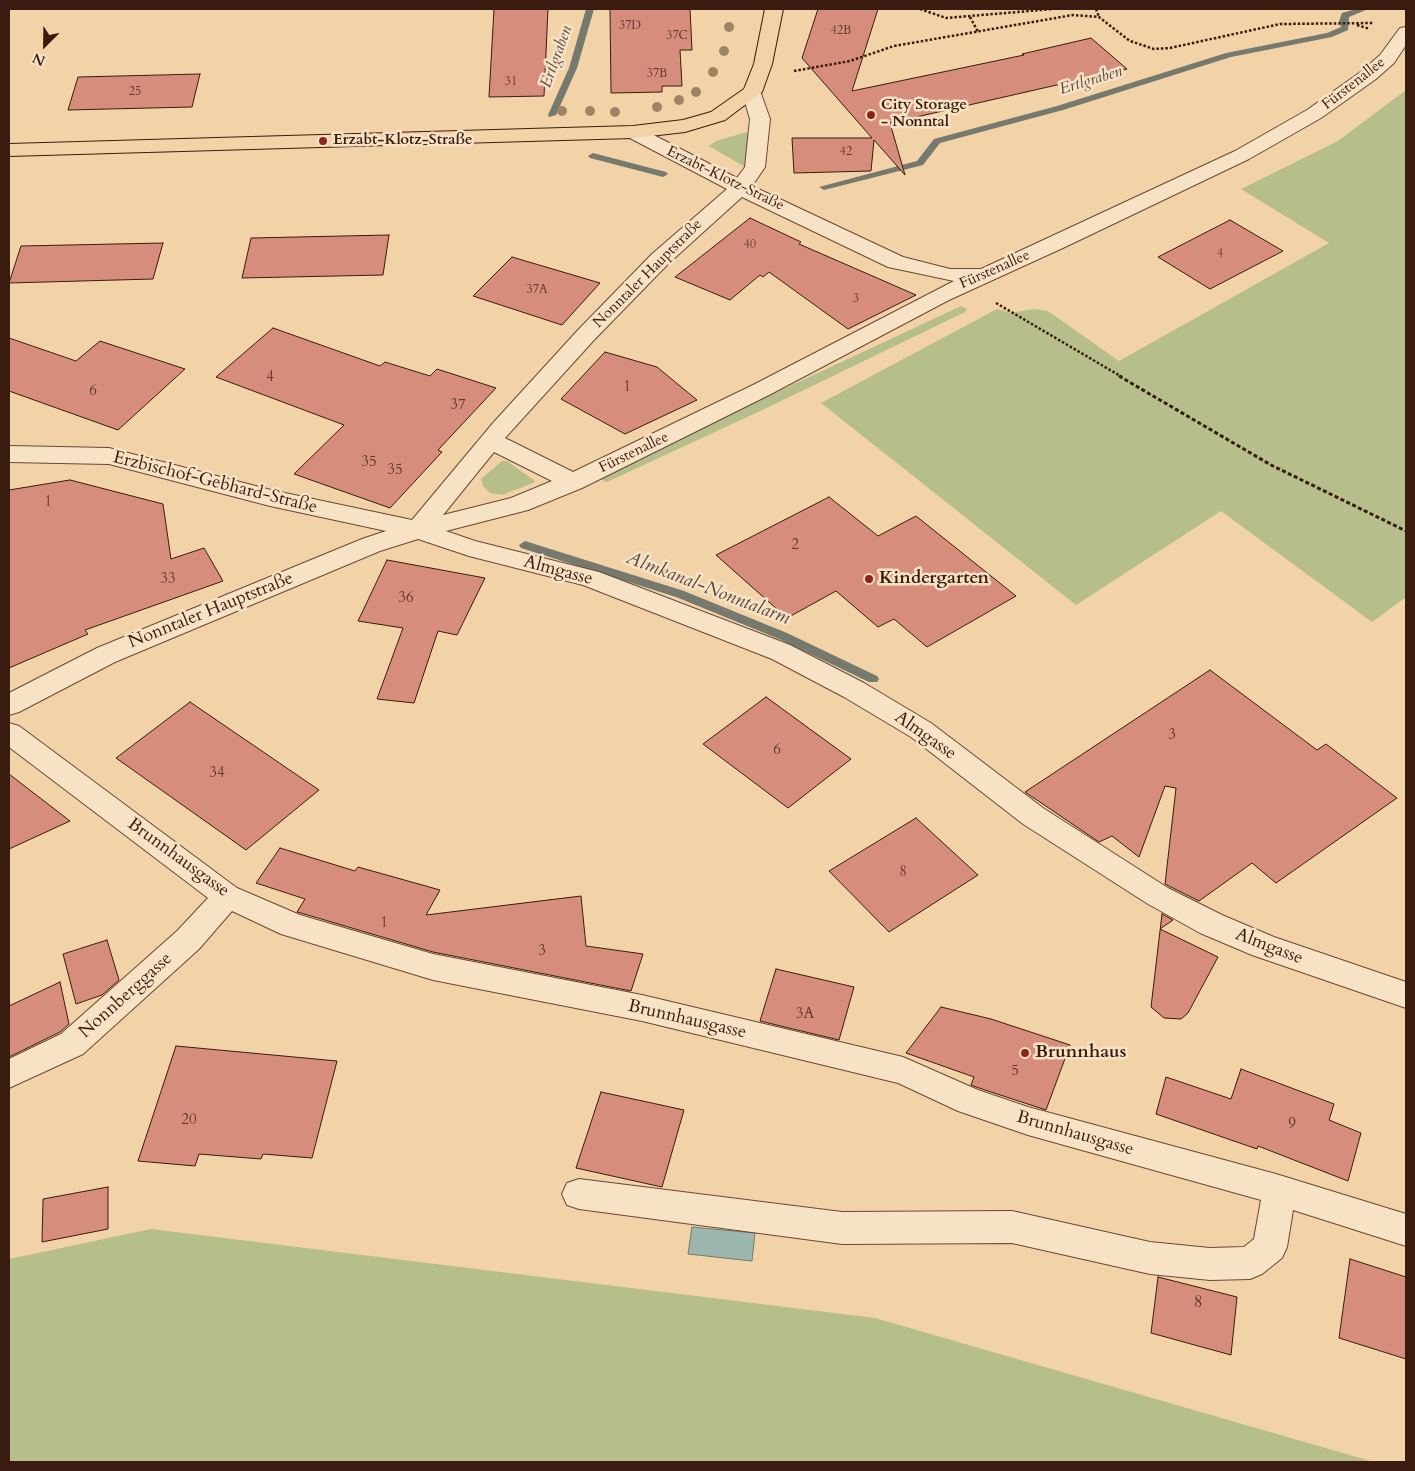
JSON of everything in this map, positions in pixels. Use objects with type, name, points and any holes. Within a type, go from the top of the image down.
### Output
[{"type":"main road","points":[[632,132],[705,121],[728,110],[752,92],[764,64],[774,9]]},
{"type":"main road","name":"Erzabt-Klotz-Straße","points":[[9,150],[632,132]]},
{"type":"street","name":"Fürstenallee","points":[[418,530],[519,504],[573,482],[761,390],[982,275],[1058,243],[1242,155],[1314,114],[1347,91],[1387,59],[1405,36]]},
{"type":"street","name":"Nonntaler Hauptstraße","points":[[9,704],[106,655],[371,545],[418,530],[492,441],[586,335],[660,259],[740,188],[755,167],[760,119],[752,92]]},
{"type":"street","name":"Erzabt-Klotz-Straße","points":[[632,132],[740,188],[896,262],[950,275],[982,275]]},
{"type":"street","points":[[492,441],[573,482]]},
{"type":"street","name":"Erzbischof-Gebhard-Straße","points":[[9,454],[109,456],[185,474],[270,498],[418,530]]},
{"type":"street","name":"Almgasse","points":[[418,530],[469,548],[590,578],[781,652],[854,690],[921,730],[1033,816],[1105,864],[1158,896],[1211,924],[1263,946],[1406,995]]},
{"type":"street","name":"Brunnhausgasse","points":[[9,733],[227,896],[292,924],[433,966],[642,1008],[903,1071],[969,1101],[1028,1121],[1280,1191],[1406,1230]]},
{"type":"street","name":"Nonnberggasse","points":[[9,1074],[72,1044],[188,940],[227,896]]},
{"type":"street","points":[[579,1194],[842,1228],[1012,1226],[1150,1258],[1210,1264],[1250,1263],[1270,1246],[1280,1191]]},
{"type":"path","points":[[920,9],[946,18],[1053,9]]},
{"type":"path","points":[[1096,9],[1099,17]]},
{"type":"path","points":[[791,71],[850,61],[894,46],[1073,15],[1099,17],[1107,21],[1130,41],[1154,49],[1170,48],[1280,24],[1301,22],[1324,25],[1352,23]]},
{"type":"path","points":[[970,17],[978,32]]},
{"type":"path","points":[[993,302],[1271,465],[1406,531]]},
{"type":"green space","points":[[1406,90],[1406,597],[1372,622],[1221,511],[1076,605],[821,403],[997,309],[1011,313],[1034,309],[1048,311],[1119,361],[1329,243],[1241,189],[1338,141]]},
{"type":"green space","points":[[747,132],[751,134],[746,165],[743,166],[709,146],[716,141]]},
{"type":"green space","points":[[961,306],[967,309],[965,312],[773,405],[607,482],[598,478],[604,473]]},
{"type":"green space","points":[[502,461],[507,461],[535,481],[502,495],[490,493],[483,486],[481,479]]},
{"type":"green space","points":[[151,1229],[875,1318],[1374,1462],[9,1462],[9,1259]]},
{"type":"water","points":[[692,1227],[755,1233],[752,1261],[688,1254]]},
{"type":"building","points":[[494,9],[548,9],[544,96],[489,97]]},
{"type":"building","points":[[610,9],[690,9],[692,50],[680,50],[682,86],[662,86],[662,92],[611,93]]},
{"type":"building","points":[[818,9],[878,9],[852,91],[1024,55],[1022,54],[1091,38],[1127,69],[890,123],[905,175],[874,140],[871,171],[794,173],[792,138],[872,138],[802,58]]},
{"type":"building","points":[[200,74],[192,107],[68,110],[78,77]]},
{"type":"building","points":[[750,218],[801,242],[799,244],[916,295],[848,329],[769,272],[763,277],[760,275],[730,300],[675,277]]},
{"type":"building","points":[[1230,220],[1283,251],[1210,289],[1158,257]]},
{"type":"building","points":[[389,235],[383,275],[242,278],[251,238]]},
{"type":"building","points":[[163,243],[153,279],[9,283],[21,246]]},
{"type":"building","points":[[512,257],[600,283],[562,325],[473,296]]},
{"type":"building","points":[[273,328],[380,366],[385,362],[430,376],[437,369],[496,388],[438,450],[442,452],[390,508],[294,474],[344,425],[216,377]]},
{"type":"building","points":[[9,338],[76,361],[100,341],[185,369],[118,430],[9,391]]},
{"type":"building","points":[[605,352],[657,367],[697,400],[625,434],[561,399]]},
{"type":"building","points":[[70,480],[163,504],[171,559],[204,548],[223,581],[85,630],[88,634],[9,668],[9,490]]},
{"type":"building","name":"Kindergarten","points":[[829,497],[878,536],[916,516],[1016,596],[927,647],[894,619],[878,627],[836,591],[787,618],[716,555]]},
{"type":"building","points":[[387,560],[485,578],[457,635],[438,631],[414,703],[377,699],[403,628],[358,621]]},
{"type":"building","points":[[1210,670],[1317,750],[1326,744],[1397,798],[1276,883],[1252,863],[1199,901],[1165,884],[1176,788],[1165,786],[1139,857],[1112,836],[1099,842],[1025,792]]},
{"type":"building","points":[[766,697],[851,759],[788,808],[703,744]]},
{"type":"building","points":[[190,702],[319,790],[246,850],[116,758]]},
{"type":"building","points":[[9,774],[70,821],[9,849]]},
{"type":"building","points":[[916,818],[978,875],[889,932],[829,871]]},
{"type":"building","points":[[280,848],[355,871],[358,867],[440,890],[426,915],[581,896],[586,946],[643,954],[631,991],[433,952],[297,912],[305,899],[256,883]]},
{"type":"building","points":[[1162,914],[1173,920],[1160,929]]},
{"type":"building","points":[[1160,929],[1218,957],[1188,1013],[1181,1019],[1164,1018],[1151,1007]]},
{"type":"building","points":[[107,940],[119,980],[102,995],[76,1004],[63,954]]},
{"type":"building","points":[[776,969],[854,987],[839,1040],[760,1021]]},
{"type":"building","points":[[60,982],[69,1024],[60,1032],[9,1057],[9,1006]]},
{"type":"building","points":[[941,1007],[991,1019],[1070,1045],[1046,1110],[971,1085],[974,1077],[906,1053]]},
{"type":"building","points":[[176,1046],[337,1061],[312,1158],[263,1154],[261,1159],[199,1154],[195,1166],[138,1161]]},
{"type":"building","points":[[1241,1069],[1334,1104],[1329,1120],[1361,1133],[1348,1181],[1258,1146],[1257,1149],[1156,1114],[1166,1077],[1231,1099]]},
{"type":"building","points":[[601,1092],[684,1110],[662,1187],[576,1168]]},
{"type":"building","points":[[108,1187],[108,1229],[42,1242],[43,1199]]},
{"type":"building","points":[[1350,1259],[1406,1277],[1406,1359],[1339,1338]]},
{"type":"building","points":[[1158,1277],[1237,1297],[1231,1355],[1151,1333]]},
{"type":"waterway","name":"Ertlgraben","points":[[552,115],[573,68],[590,9]]},
{"type":"waterway","name":"Ertlgraben","points":[[824,187],[920,163],[937,141],[1060,108],[1229,55],[1329,35],[1345,28],[1343,21],[1345,15],[1364,9]]},
{"type":"waterway","name":"Ertlgraben","points":[[593,156],[663,174]]},
{"type":"waterway","name":"Almkanal-Nonntalarm","points":[[525,545],[680,594],[783,636],[873,679]]},
{"type":"place","name":"City Storage - Nonntal","points":[[871,115]]},
{"type":"place","name":"Erzabt-Klotz-Straße","points":[[323,141]]},
{"type":"place","name":"Kindergarten","points":[[869,579]]},
{"type":"place","name":"Brunnhaus","points":[[1025,1053]]}]
